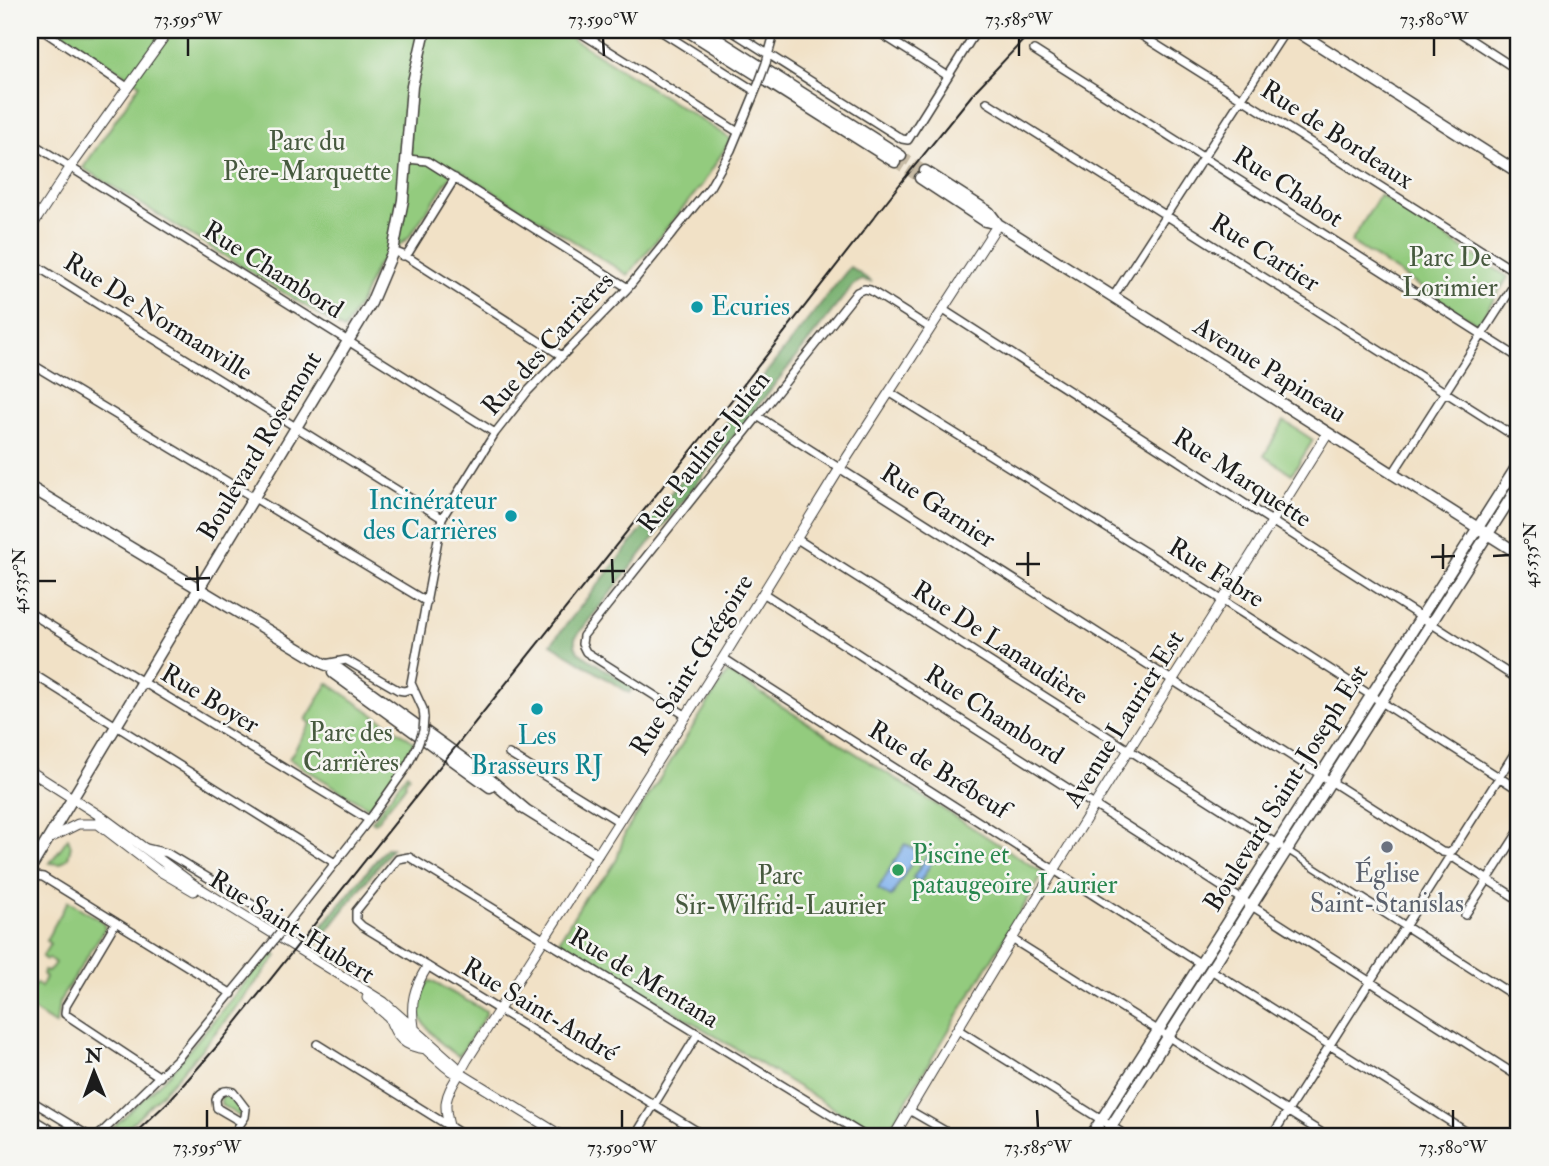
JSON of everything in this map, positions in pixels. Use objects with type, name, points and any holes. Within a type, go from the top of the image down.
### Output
[{"type":"main road","name":"Boulevard Rosemont","points":[[30,869],[371,303],[392,254],[403,200],[408,159],[408,116],[425,30]]},
{"type":"main road","points":[[686,30],[898,159],[703,30]]},
{"type":"main road","points":[[1295,30],[1519,173]]},
{"type":"main road","name":"Avenue Papineau","points":[[923,175],[989,212],[998,224],[1519,554]]},
{"type":"main road","name":"Boulevard Saint-Joseph Est","points":[[1426,621],[1478,528],[1519,463]]},
{"type":"main road","name":"Boulevard Saint-Joseph Est","points":[[1109,1131],[1164,1034],[1326,777],[1426,621],[1519,485]]},
{"type":"main road","points":[[30,487],[324,664],[340,670],[480,771],[526,810],[597,854]]},
{"type":"main road","name":"Boulevard Saint-Joseph Est","points":[[1091,1136],[1164,1034]]},
{"type":"main road","points":[[30,1119],[58,1136]]},
{"type":"main road","points":[[30,1127],[45,1136]]},
{"type":"street","points":[[41,30],[127,88]]},
{"type":"street","points":[[30,229],[70,168],[169,30]]},
{"type":"street","points":[[576,30],[738,132]]},
{"type":"street","points":[[659,30],[756,88]]},
{"type":"street","points":[[730,30],[902,139],[908,139],[977,30]]},
{"type":"street","name":"Rue des Carrières","points":[[98,1136],[160,1077],[232,993],[369,820],[406,768],[424,727],[421,703],[413,688],[412,674],[418,655],[442,517],[495,433],[528,391],[628,288],[710,187],[738,132],[766,63],[775,30]]},
{"type":"street","points":[[875,30],[948,76]]},
{"type":"street","name":"Rue de Bordeaux","points":[[1133,30],[1519,275]]},
{"type":"street","points":[[1113,297],[1286,30]]},
{"type":"street","points":[[1456,30],[1519,71]]},
{"type":"street","name":"Rue Chabot","points":[[1034,50],[1519,358]]},
{"type":"street","name":"Rue Cartier","points":[[987,102],[1519,439]]},
{"type":"street","name":"Rue Chambord","points":[[30,142],[495,433]]},
{"type":"street","points":[[408,159],[427,161],[628,288]]},
{"type":"street","points":[[406,256],[455,178]]},
{"type":"street","name":"Rue Saint-Grégoire","points":[[452,1136],[445,1102],[460,1073],[840,468],[998,224]]},
{"type":"street","points":[[392,254],[406,256],[562,356]]},
{"type":"street","name":"Rue De Normanville","points":[[30,262],[442,517]]},
{"type":"street","points":[[1392,475],[1519,275]]},
{"type":"street","name":"Rue Pauline-Julien","points":[[685,715],[586,652],[582,644],[583,636],[857,292],[870,290],[930,328]]},
{"type":"street","name":"Rue Marquette","points":[[942,309],[1519,680]]},
{"type":"street","points":[[30,363],[427,602]]},
{"type":"street","name":"Rue Fabre","points":[[889,392],[1224,601],[1519,790]]},
{"type":"street","name":"Rue Garnier","points":[[759,417],[1519,900]]},
{"type":"street","name":"Avenue Laurier Est","points":[[894,1136],[1054,869],[1327,433]]},
{"type":"street","name":"Rue De Lanaudière","points":[[797,538],[1282,847]]},
{"type":"street","name":"Rue Chambord","points":[[763,593],[1519,1077]]},
{"type":"street","name":"Rue Boyer","points":[[30,613],[369,820]]},
{"type":"street","name":"Rue de Brébeuf","points":[[723,658],[1473,1136]]},
{"type":"street","points":[[324,664],[346,660],[398,690],[413,688]]},
{"type":"street","points":[[30,672],[335,863]]},
{"type":"street","points":[[1272,1136],[1519,746]]},
{"type":"street","points":[[509,754],[618,821]]},
{"type":"street","name":"Rue Saint-Hubert","points":[[30,771],[192,884],[384,1002],[455,1065],[460,1073]]},
{"type":"street","name":"Rue Saint-Hubert","points":[[48,839],[78,824],[96,824],[168,876],[375,1003],[388,1015],[395,1035],[414,1048],[426,1049],[451,1071],[460,1073],[562,1136]]},
{"type":"street","points":[[1465,915],[1519,831]]},
{"type":"street","points":[[1282,847],[1519,999]]},
{"type":"street","name":"Rue Saint-Hubert","points":[[144,848],[167,853],[285,926]]},
{"type":"street","name":"Rue de Mentana","points":[[355,917],[356,911],[396,861],[403,857],[410,858],[865,1136]]},
{"type":"street","points":[[30,875],[43,877],[232,993]]},
{"type":"street","name":"Rue Saint-André","points":[[355,917],[362,926],[427,967],[705,1136]]},
{"type":"street","points":[[116,922],[64,1011],[67,1017],[160,1077]]},
{"type":"street","points":[[1012,939],[1327,1136]]},
{"type":"street","points":[[414,1027],[411,1001],[416,985],[427,967]]},
{"type":"street","points":[[957,1029],[1102,1119],[1109,1131],[1127,1136]]},
{"type":"street","points":[[635,1136],[697,1035]]},
{"type":"street","points":[[317,1044],[465,1136]]},
{"type":"street","points":[[232,1136],[241,1122],[247,1112],[233,1092],[220,1093],[216,1100],[218,1108],[241,1122]]},
{"type":"street","points":[[30,1100],[89,1136]]},
{"type":"street","points":[[909,1110],[954,1136]]},
{"type":"green space","name":"Parc du Père-Marquette","points":[[55,30],[559,30],[731,139],[702,185],[628,275],[456,168],[409,237],[377,265],[344,330],[83,168],[140,84]]},
{"type":"green space","name":"Parc De Lorimier","points":[[1380,195],[1508,277],[1478,324],[1351,242]]},
{"type":"green space","points":[[850,267],[872,282],[862,280],[853,285],[575,638],[578,652],[633,687],[629,693],[551,644]]},
{"type":"green space","points":[[1284,421],[1313,440],[1292,474],[1264,456]]},
{"type":"green space","name":"Parc Sir-Wilfrid-Laurier","points":[[728,672],[1042,872],[885,1136],[879,1136],[559,941],[587,894],[607,875],[617,859],[625,833]]},
{"type":"green space","name":"Parc des Carrières","points":[[328,683],[414,742],[406,758],[370,807],[289,759],[311,723],[306,720]]},
{"type":"green space","points":[[407,773],[409,775],[406,785],[375,823],[372,821]]},
{"type":"green space","points":[[68,838],[71,846],[68,858],[60,864],[50,863]]},
{"type":"green space","points":[[386,848],[392,848],[314,948],[310,944],[311,940]]},
{"type":"green space","points":[[68,901],[103,922],[105,928],[59,1002],[56,1025],[31,1009],[30,987],[36,983],[41,987],[46,978],[44,971],[48,972],[55,963],[42,957],[50,944],[46,940]]},
{"type":"green space","points":[[271,951],[277,956],[181,1072],[118,1136],[104,1136],[169,1074]]},
{"type":"green space","points":[[431,981],[486,1011],[459,1056],[446,1047],[425,1025],[418,1009],[419,997]]},
{"type":"green space","points":[[231,1096],[242,1110],[242,1115],[239,1116],[221,1105],[221,1097]]},
{"type":"water","name":"Piscine et pataugeoire Laurier","points":[[905,844],[918,852],[891,897],[878,889]]},
{"type":"water","points":[[927,856],[933,860],[920,882],[913,878]]},
{"type":"tunnel","points":[[901,156],[925,171]]},
{"type":"tunnel","points":[[895,162],[920,178]]},
{"type":"railway","points":[[132,1136],[168,1102],[219,1044],[900,184],[976,90],[1033,30]]},
{"type":"place","name":"Ecuries","points":[[697,307]]},
{"type":"place","name":"Incinérateur des Carrières","points":[[511,516]]},
{"type":"place","name":"Les Brasseurs RJ","points":[[537,709]]},
{"type":"place","name":"Église Saint-Stanislas","points":[[1387,847]]},
{"type":"place","name":"Piscine et pataugeoire Laurier","points":[[898,870]]}]
